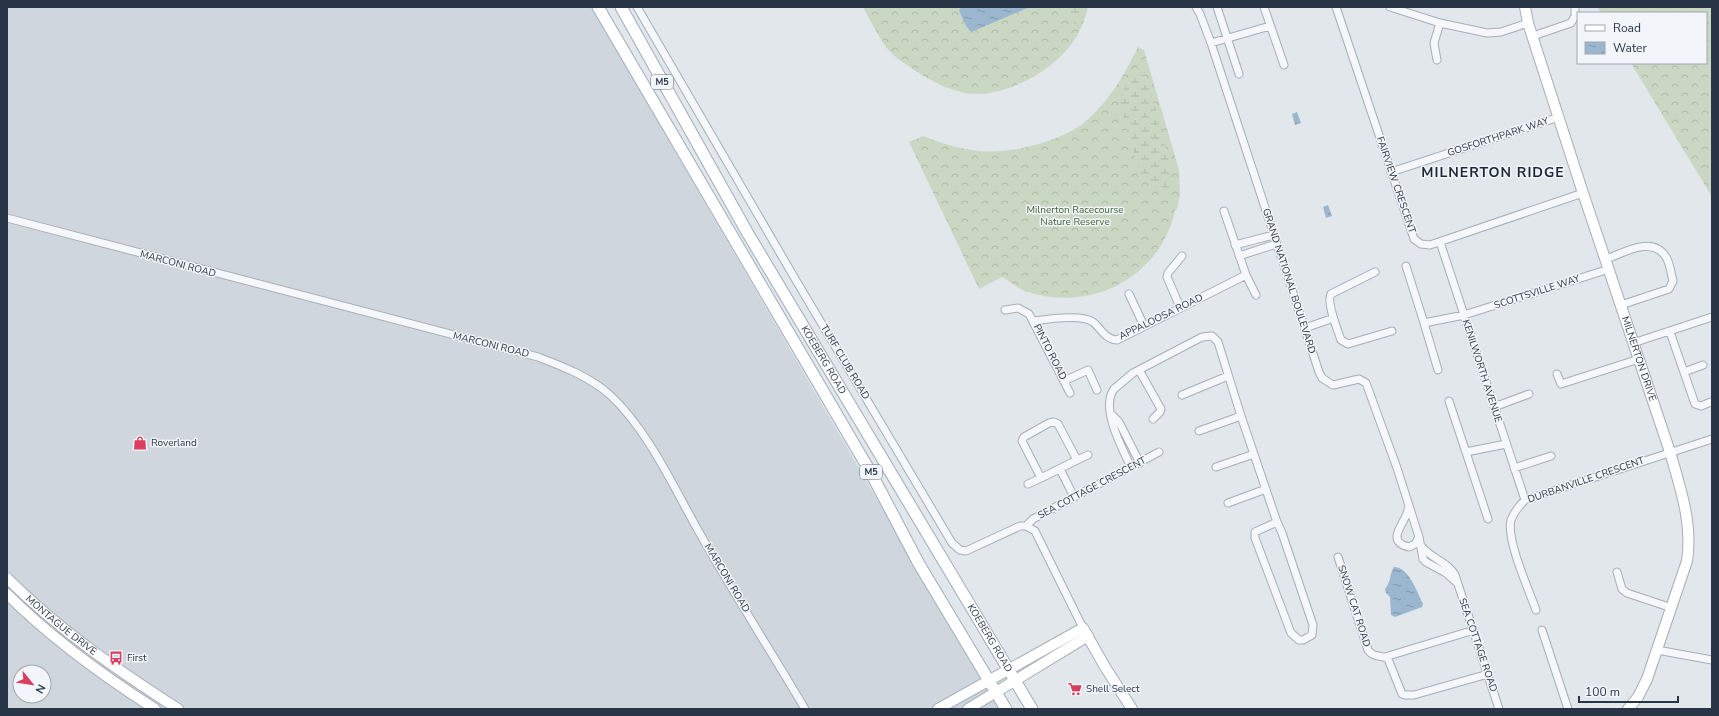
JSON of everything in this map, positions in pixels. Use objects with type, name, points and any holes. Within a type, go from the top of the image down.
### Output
[{"type":"main road","name":"KOEBERG ROAD","points":[[598,7],[871,473],[919,564],[1006,709]]},
{"type":"main road","name":"KOEBERG ROAD","points":[[621,7],[747,232],[1032,709]]},
{"type":"street","name":"TURF CLUB ROAD","points":[[637,7],[790,270],[955,546],[966,551],[970,550],[1020,526],[1026,526]]},
{"type":"street","name":"GRAND NATIONAL BOULEVARD","points":[[1196,7],[1200,11],[1211,43],[1276,244],[1322,378],[1333,385],[1359,379],[1366,382],[1397,468],[1418,537]]},
{"type":"street","points":[[1216,7],[1239,74]]},
{"type":"street","points":[[1264,7],[1284,65]]},
{"type":"street","name":"FAIRVIEW CRESCENT","points":[[1336,7],[1414,239],[1421,244],[1427,245],[1440,242],[1583,194]]},
{"type":"street","points":[[1390,7],[1466,30],[1492,33],[1528,23]]},
{"type":"street","name":"MILNERTON DRIVE","points":[[1525,7],[1532,36],[1583,194],[1608,264],[1670,452],[1682,495],[1689,542],[1687,561],[1643,690],[1628,709]]},
{"type":"street","points":[[1532,36],[1571,23],[1575,16],[1575,7]]},
{"type":"street","points":[[1437,60],[1434,42],[1440,23]]},
{"type":"street","points":[[1211,43],[1270,26]]},
{"type":"street","name":"GOSFORTHPARK WAY","points":[[1391,172],[1559,117]]},
{"type":"street","points":[[1224,211],[1246,275],[1256,295]]},
{"type":"street","name":"MARCONI ROAD","points":[[7,218],[538,357],[569,369],[588,379],[609,395],[627,412],[642,433],[700,534],[805,709]]},
{"type":"street","points":[[1235,245],[1274,234]]},
{"type":"street","name":"KENILWORTH AVENUE","points":[[1440,242],[1525,500]]},
{"type":"street","points":[[1239,256],[1276,244]]},
{"type":"street","name":"SCOTTSVILLE WAY","points":[[1424,323],[1464,316],[1608,264],[1648,245],[1656,247],[1666,257],[1673,281],[1669,290],[1621,305]]},
{"type":"street","points":[[1180,307],[1167,277],[1168,273],[1182,256]]},
{"type":"street","points":[[1406,266],[1438,370]]},
{"type":"street","points":[[1375,272],[1331,294],[1329,298],[1334,320],[1341,340],[1348,344],[1392,331]]},
{"type":"street","name":"APPALOOSA ROAD","points":[[1034,321],[1081,318],[1093,322],[1104,334],[1113,340],[1117,340],[1246,275]]},
{"type":"street","points":[[1129,294],[1144,326]]},
{"type":"street","name":"PINTO ROAD","points":[[1005,310],[1018,308],[1030,314],[1070,393]]},
{"type":"street","points":[[1633,343],[1712,317]]},
{"type":"street","points":[[1305,328],[1328,320]]},
{"type":"street","points":[[1670,332],[1695,404],[1701,406],[1712,402]]},
{"type":"street","points":[[1132,467],[1113,427],[1108,399],[1111,393],[1139,370],[1202,337],[1212,336],[1218,342],[1241,416],[1313,625],[1312,635],[1303,640],[1294,638],[1291,633],[1255,538],[1255,532],[1277,522]]},
{"type":"street","points":[[1557,374],[1561,384],[1639,359]]},
{"type":"street","points":[[1684,372],[1703,365]]},
{"type":"street","points":[[1064,380],[1088,370],[1097,390]]},
{"type":"street","points":[[1139,370],[1160,409],[1153,419]]},
{"type":"street","points":[[1182,395],[1228,376]]},
{"type":"street","points":[[1494,407],[1529,394]]},
{"type":"street","points":[[1449,401],[1488,519]]},
{"type":"street","points":[[1111,414],[1119,422],[1140,463]]},
{"type":"street","points":[[1199,431],[1241,416]]},
{"type":"street","points":[[1041,478],[1022,441],[1024,437],[1049,423],[1054,422],[1058,424],[1077,460]]},
{"type":"street","name":"DURBANVILLE CRESCENT","points":[[1536,610],[1511,539],[1511,520],[1517,508],[1525,500],[1712,439]]},
{"type":"street","points":[[1466,452],[1506,444]]},
{"type":"street","name":"SEA COTTAGE CRESCENT","points":[[1026,526],[1033,519],[1159,452]]},
{"type":"street","points":[[1028,484],[1088,454]]},
{"type":"street","points":[[1216,466],[1254,454]]},
{"type":"street","points":[[1514,468],[1551,456]]},
{"type":"street","points":[[1060,469],[1074,497]]},
{"type":"street","points":[[1228,504],[1266,489]]},
{"type":"street","points":[[1408,507],[1407,517],[1397,532],[1397,538],[1402,545],[1409,547],[1413,546],[1418,537]]},
{"type":"street","points":[[1026,526],[1035,531],[1086,632],[1108,672],[1132,709]]},
{"type":"street","name":"SEA COTTAGE ROAD","points":[[1418,537],[1421,545],[1427,553],[1452,570],[1474,630],[1499,709]]},
{"type":"street","name":"SNOW CAT ROAD","points":[[1338,557],[1368,650],[1376,657],[1385,657]]},
{"type":"street","points":[[1617,572],[1622,589],[1627,593],[1672,608]]},
{"type":"street","name":"MONTAGUE DRIVE","points":[[7,578],[34,604],[77,640],[122,673],[176,709]]},
{"type":"street","name":"MONTAGUE DRIVE","points":[[7,594],[31,618],[98,672],[155,709]]},
{"type":"street","points":[[1474,630],[1385,657],[1390,662],[1400,690],[1405,695],[1414,695],[1488,674]]},
{"type":"street","points":[[1542,630],[1568,709]]},
{"type":"street","points":[[938,709],[1008,670],[1086,632]]},
{"type":"street","points":[[968,709],[1015,681],[1086,632]]},
{"type":"street","points":[[1657,650],[1712,660]]},
{"type":"shaded area","points":[[7,7],[591,7],[999,709],[7,709]]},
{"type":"green space","points":[[863,7],[1088,7],[1078,35],[1072,43],[1060,57],[1036,76],[1004,89],[982,94],[971,94],[936,83],[914,70],[895,56],[883,42]]},
{"type":"green space","points":[[1066,7],[1084,7],[1079,27],[1072,21]]},
{"type":"green space","points":[[1597,7],[1712,7],[1712,197],[1632,64],[1707,64],[1707,12],[1600,12]]},
{"type":"green space","name":"Milnerton Racecourse Nature Reserve","points":[[1138,47],[1144,50],[1179,170],[1180,196],[1177,209],[1175,210],[1167,234],[1155,254],[1139,271],[1119,284],[1097,293],[1074,297],[1050,297],[1025,291],[1002,277],[979,289],[909,142],[923,136],[971,150],[1004,151],[1032,146],[1058,137],[1081,125],[1107,99],[1127,69]]},
{"type":"green space","points":[[1138,69],[1147,82],[1156,109],[1155,113],[1168,156],[1171,189],[1154,186],[1142,178],[1119,103],[1126,85]]},
{"type":"water","points":[[961,7],[1030,7],[971,32],[965,24],[959,10]]},
{"type":"water","points":[[1297,112],[1301,123],[1295,125],[1292,114]]},
{"type":"water","points":[[1328,205],[1332,216],[1326,218],[1323,207]]},
{"type":"water","points":[[1394,567],[1404,571],[1412,581],[1423,604],[1422,607],[1395,617],[1391,615],[1390,597],[1386,593],[1385,589],[1389,583],[1391,572]]},
{"type":"place","name":"Roverland","points":[[140,443]]},
{"type":"place","name":"First","points":[[116,658]]},
{"type":"place","name":"Shell Select","points":[[1075,689]]},
{"type":"district","name":"MILNERTON RIDGE","points":[[1493,172]]}]
